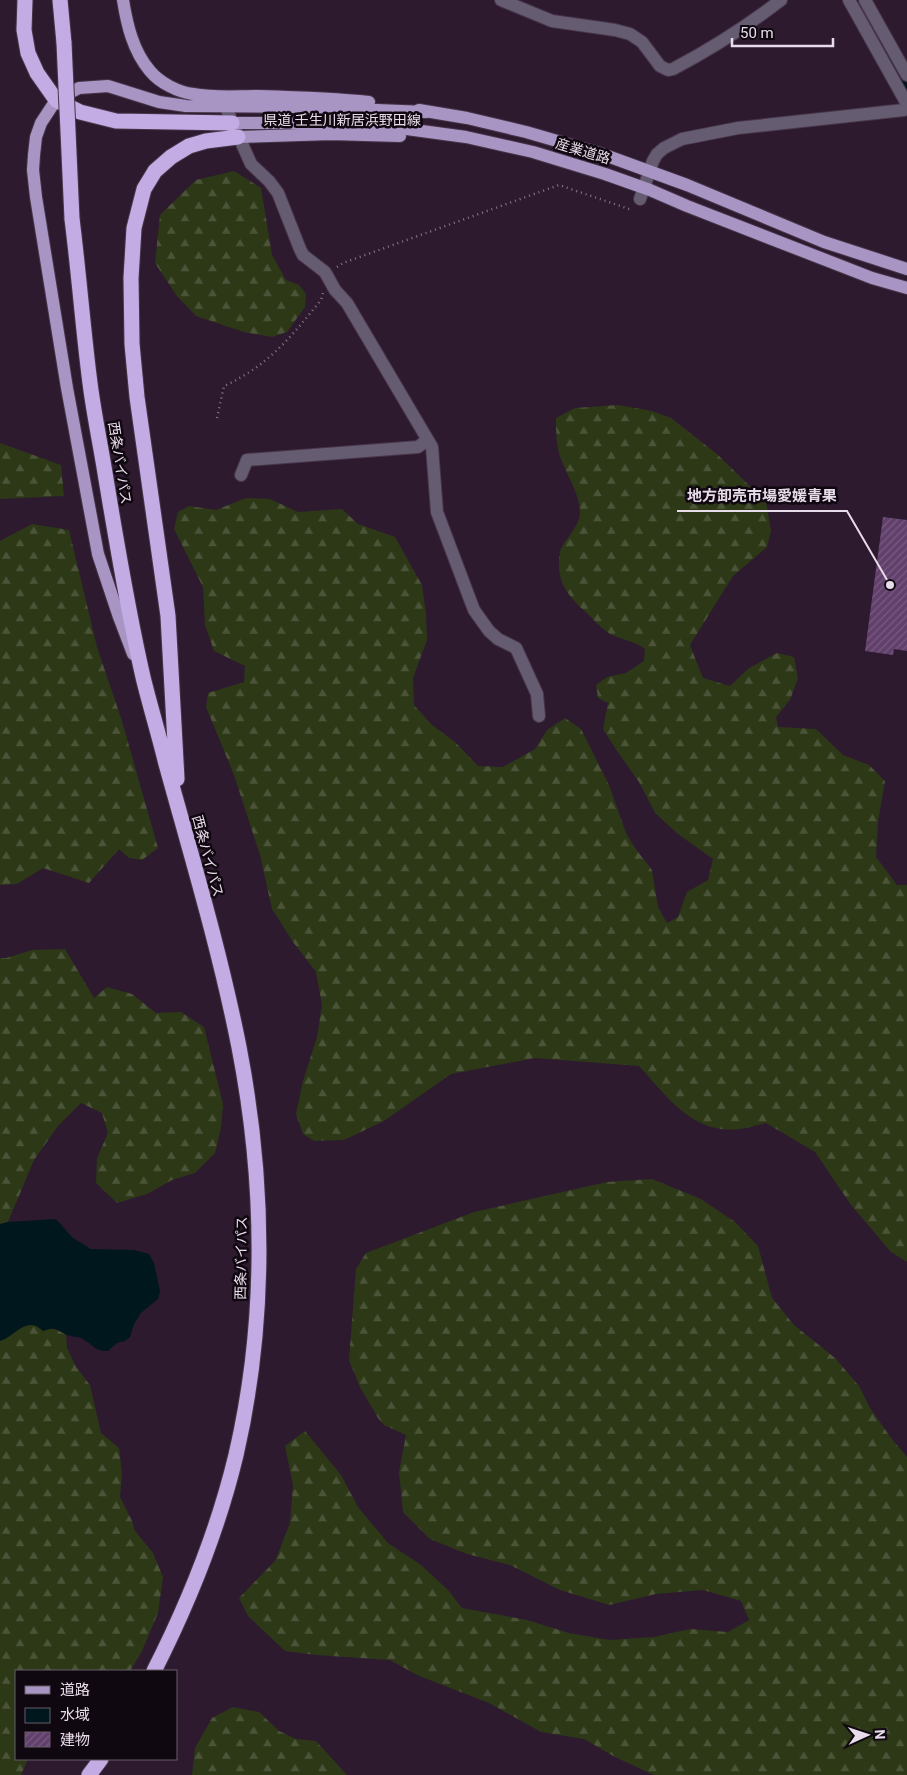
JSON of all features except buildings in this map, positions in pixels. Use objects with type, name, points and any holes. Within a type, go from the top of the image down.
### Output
[{"type":"highway","points":[[25,0],[24,30],[28,53],[37,73],[56,100],[80,112],[116,121],[232,123]]},
{"type":"highway","name":"西条バイパス","points":[[60,0],[64,40],[72,219],[90,384],[123,583],[144,681],[223,975],[249,1104],[256,1170],[259,1232],[254,1350],[236,1456],[218,1520],[202,1565],[181,1616],[154,1670]]},
{"type":"highway","name":"西条バイパス","points":[[64,40],[65,0]]},
{"type":"highway","points":[[178,808],[168,616],[137,397],[132,344],[131,278],[134,228],[144,189],[155,171],[171,157],[189,146],[206,141],[238,137]]},
{"type":"highway","points":[[90,1775],[100,1760]]},
{"type":"main road","points":[[123,0],[132,41],[141,60],[150,72],[164,83],[192,94],[223,102]]},
{"type":"main road","points":[[144,681],[119,618],[98,554],[67,388],[36,197],[33,170],[36,138],[41,122],[56,100],[79,88],[108,86],[159,102],[186,106],[223,102]]},
{"type":"main road","name":"産業道路","points":[[223,102],[338,98],[380,103],[466,118],[526,132],[602,154],[686,185],[824,242],[907,269]]},
{"type":"main road","name":"産業道路","points":[[232,123],[317,123],[417,129],[466,137],[533,152],[642,193],[687,206],[863,274],[907,288]]},
{"type":"main road","name":"県道 壬生川新居浜野田線","points":[[238,137],[331,134],[399,136],[445,134]]},
{"type":"street","points":[[501,0],[552,21],[630,34],[642,42],[660,66],[668,70],[700,55],[752,22],[781,0]]},
{"type":"street","points":[[642,193],[657,154],[664,148],[682,139],[738,128],[904,110],[907,108],[849,0]]},
{"type":"street","points":[[865,0],[907,76]]},
{"type":"street","points":[[223,102],[251,164],[270,181],[278,193],[300,250],[329,277],[335,290],[347,304],[432,447],[437,512],[474,610],[489,631],[498,639],[516,648],[537,694],[539,716]]},
{"type":"street","points":[[241,475],[247,460],[418,447],[427,440]]},
{"type":"path","points":[[217,418],[224,386],[256,369],[289,340],[321,300],[329,277],[335,268],[343,263],[559,185],[636,212],[642,193]]},
{"type":"green space","points":[[234,171],[261,188],[272,255],[286,280],[299,285],[306,294],[305,307],[287,332],[272,337],[244,332],[196,316],[177,296],[155,263],[160,215],[196,180]]},
{"type":"green space","points":[[618,405],[652,411],[671,418],[717,454],[766,502],[771,531],[767,547],[733,576],[690,645],[703,678],[730,686],[749,668],[777,653],[794,657],[798,678],[790,700],[776,717],[778,727],[816,729],[843,755],[869,765],[885,781],[878,822],[876,857],[897,885],[907,885],[907,1262],[891,1252],[851,1205],[815,1152],[766,1123],[740,1129],[723,1129],[708,1126],[694,1120],[671,1101],[639,1066],[535,1058],[451,1074],[384,1121],[344,1140],[314,1141],[303,1134],[296,1114],[303,1081],[317,1037],[322,1005],[316,972],[293,942],[272,909],[260,855],[234,775],[206,707],[208,693],[244,682],[245,666],[214,651],[205,625],[203,587],[174,529],[178,512],[189,506],[216,510],[246,498],[270,499],[298,512],[342,509],[358,524],[395,537],[422,585],[426,614],[427,640],[413,678],[414,705],[432,725],[455,742],[478,766],[503,767],[535,749],[547,730],[565,718],[581,729],[609,785],[626,833],[652,870],[658,907],[667,923],[678,917],[687,892],[708,880],[713,859],[678,834],[655,813],[639,782],[603,729],[608,703],[598,698],[596,685],[607,677],[626,673],[644,661],[645,649],[612,635],[602,628],[574,601],[565,588],[559,572],[561,548],[578,523],[580,512],[576,492],[559,454],[556,418],[575,408]]},
{"type":"green space","points":[[0,443],[61,465],[64,496],[0,499]]},
{"type":"green space","points":[[32,524],[69,530],[97,647],[122,721],[158,848],[142,860],[129,858],[119,849],[89,883],[43,868],[17,884],[0,885],[0,541]]},
{"type":"green space","points":[[65,949],[94,998],[107,987],[132,994],[156,1013],[181,1012],[204,1027],[223,1104],[221,1128],[215,1153],[195,1173],[172,1180],[147,1194],[117,1203],[96,1183],[97,1158],[108,1133],[102,1113],[81,1103],[58,1126],[34,1160],[8,1222],[0,1224],[0,958],[32,950]]},
{"type":"green space","points":[[652,1179],[701,1199],[735,1222],[758,1246],[772,1298],[794,1325],[835,1358],[859,1386],[870,1408],[907,1457],[907,1775],[654,1775],[615,1757],[584,1739],[541,1732],[489,1703],[417,1675],[390,1660],[285,1651],[248,1616],[239,1598],[275,1561],[290,1523],[293,1485],[285,1446],[305,1431],[341,1475],[358,1507],[388,1543],[421,1565],[448,1590],[462,1608],[527,1620],[569,1633],[610,1640],[654,1637],[690,1629],[728,1632],[749,1620],[741,1601],[703,1590],[656,1594],[609,1605],[560,1590],[510,1565],[467,1554],[430,1539],[403,1512],[399,1472],[406,1435],[384,1425],[378,1418],[360,1387],[349,1360],[356,1269],[366,1253],[474,1212],[607,1182]]},
{"type":"green space","points":[[31,1324],[54,1329],[66,1335],[67,1348],[76,1367],[90,1385],[101,1433],[119,1448],[122,1474],[120,1497],[135,1531],[153,1553],[163,1577],[158,1613],[141,1653],[131,1670],[15,1670],[15,1760],[28,1760],[21,1775],[0,1775],[0,1341],[20,1328]]},
{"type":"green space","points":[[233,1707],[259,1712],[279,1731],[296,1739],[316,1741],[347,1775],[192,1775],[195,1748],[212,1718]]},
{"type":"water","points":[[55,1219],[72,1237],[90,1249],[134,1250],[149,1254],[154,1263],[160,1291],[158,1299],[141,1313],[134,1324],[130,1337],[125,1341],[117,1343],[108,1351],[100,1350],[81,1338],[53,1329],[43,1331],[31,1325],[21,1328],[0,1341],[0,1224]]},
{"type":"waterway","points":[[857,0],[907,88]]},
{"type":"place","name":"地方卸売市場愛媛青果","points":[[890,585]]}]
